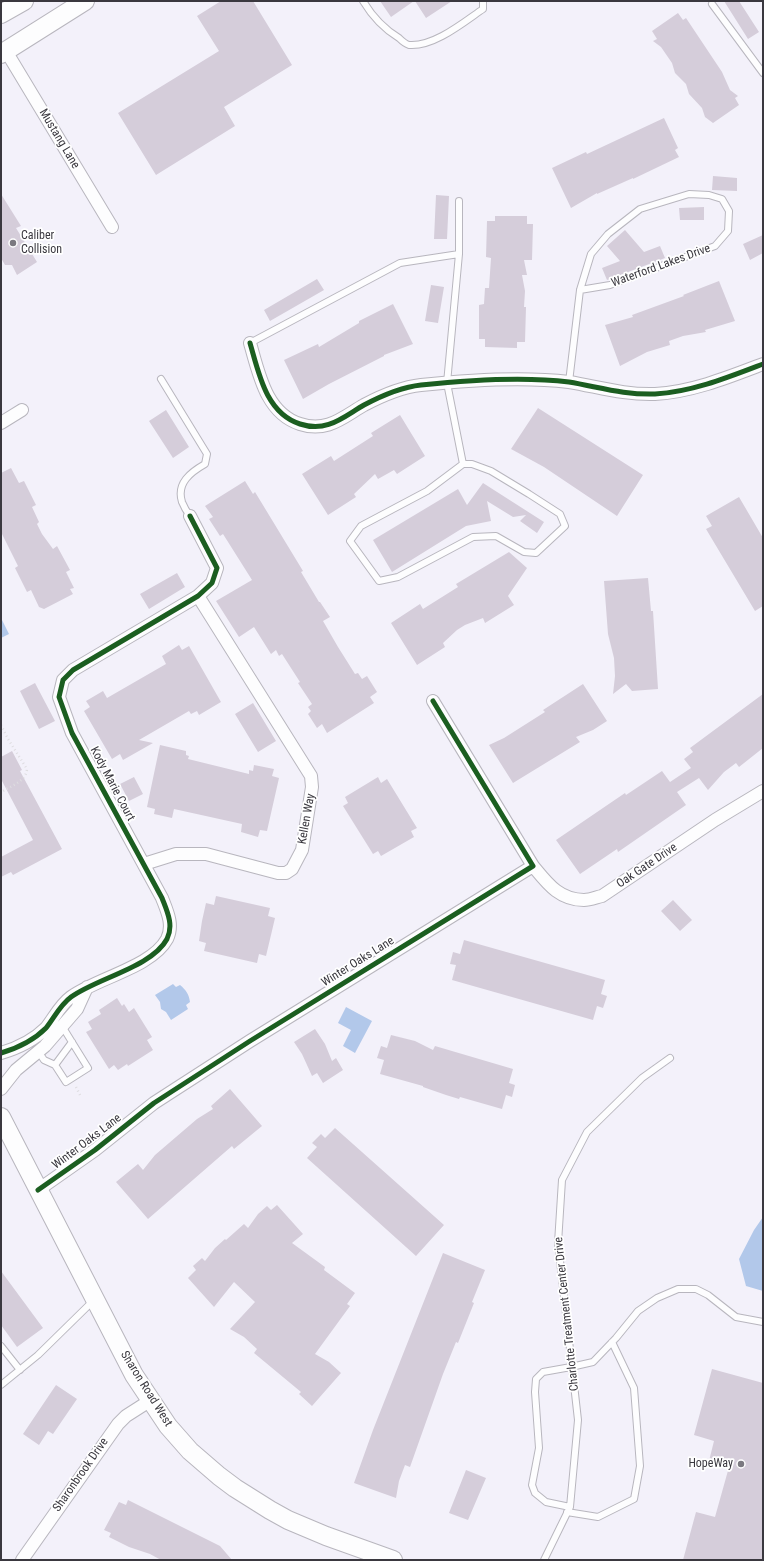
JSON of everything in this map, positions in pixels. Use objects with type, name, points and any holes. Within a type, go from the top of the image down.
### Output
[{"type":"main road","points":[[1,14],[24,1]]},
{"type":"main road","points":[[4,52],[85,1]]},
{"type":"main road","name":"Sharon Road West","points":[[1,1117],[134,1375],[168,1426],[190,1451],[235,1488],[288,1520],[326,1536],[393,1560]]},
{"type":"street","name":"Mustang Lane","points":[[4,52],[112,227]]},
{"type":"street","points":[[250,343],[263,384],[274,407],[287,418],[307,426],[322,426],[337,422],[364,405],[391,393],[419,385],[531,379],[569,382],[627,393],[657,394],[694,387],[730,377],[763,364]]},
{"type":"street","points":[[1,423],[22,410]]},
{"type":"street","name":"Kody Marie Court","points":[[1,1054],[31,1040],[46,1028],[52,1018],[70,998],[87,987],[146,960],[166,939],[170,928],[169,915],[162,898],[72,733],[59,697],[63,680],[72,670],[198,596],[212,583],[217,568],[190,516]]},
{"type":"street","name":"Kellen Way","points":[[144,864],[176,854],[206,854],[278,873],[286,873],[292,869],[302,850],[312,787],[311,776],[198,596]]},
{"type":"street","points":[[433,701],[533,866]]},
{"type":"street","name":"Oak Gate Drive","points":[[533,866],[552,888],[567,898],[585,900],[602,896],[715,820],[763,791]]},
{"type":"street","name":"Winter Oaks Lane","points":[[38,1190],[95,1150],[160,1099],[250,1041],[533,866]]},
{"type":"street","points":[[1,1089],[16,1070],[45,1046],[77,1009],[87,987]]},
{"type":"street","points":[[52,1018],[62,1026]]},
{"type":"street","points":[[31,1040],[38,1051]]},
{"type":"street","name":"Sharonbrook Drive","points":[[22,1560],[118,1424],[126,1416],[151,1400]]},
{"type":"lane","points":[[363,1],[368,10],[386,30],[408,45],[426,43],[446,34],[483,9],[483,1]]},
{"type":"lane","points":[[712,4],[763,73]]},
{"type":"lane","name":"Waterford Lakes Drive","points":[[569,382],[580,290],[590,254],[608,234],[640,209],[689,194],[709,195],[722,200],[729,211],[728,230],[715,246],[610,285],[580,290]]},
{"type":"lane","points":[[459,202],[459,254],[447,383],[463,464]]},
{"type":"lane","points":[[250,343],[400,263],[459,254]]},
{"type":"lane","points":[[161,379],[207,454],[205,464],[191,472],[182,485],[182,501],[190,516]]},
{"type":"lane","points":[[463,464],[472,464],[491,471],[529,494],[560,514],[565,526],[536,553],[524,552],[496,536],[473,538],[398,577],[379,581],[350,542],[361,526],[427,491],[463,464]]},
{"type":"lane","points":[[38,1051],[44,1060],[55,1065],[66,1082],[88,1068],[62,1026]]},
{"type":"lane","points":[[55,1065],[72,1042]]},
{"type":"lane","name":"Charlotte Treatment Center Drive","points":[[544,1560],[568,1510],[578,1420],[558,1243],[562,1180],[587,1132],[642,1078],[670,1058]]},
{"type":"lane","points":[[612,1342],[634,1388],[640,1466],[634,1498],[598,1517],[568,1510],[546,1502],[535,1493],[532,1485],[539,1448],[535,1392],[536,1379],[543,1372],[593,1362],[638,1311],[656,1298],[678,1289],[696,1289],[708,1295],[736,1317],[763,1322]]},
{"type":"lane","points":[[1,1384],[38,1355],[95,1299]]},
{"type":"lane","points":[[1,1346],[20,1370]]},
{"type":"path","points":[[1,725],[27,769],[27,774],[22,780],[3,791]]},
{"type":"water","points":[[1,618],[9,634],[1,638]]},
{"type":"water","points":[[173,984],[176,987],[180,985],[184,989],[188,994],[190,1002],[186,1005],[188,1009],[171,1020],[166,1012],[161,1009],[160,1002],[155,995]]},
{"type":"water","points":[[346,1007],[372,1021],[355,1053],[343,1046],[351,1030],[338,1023]]},
{"type":"water","points":[[763,1217],[763,1291],[746,1286],[739,1259],[754,1230]]},
{"type":"building","points":[[221,1],[253,1],[292,65],[224,107],[235,126],[156,175],[118,113],[219,51],[197,16]]},
{"type":"building","points":[[380,1],[414,1],[391,17]]},
{"type":"building","points":[[415,1],[452,1],[426,18]]},
{"type":"building","points":[[724,1],[739,1],[759,32],[748,39]]},
{"type":"building","points":[[678,13],[683,20],[686,18],[722,72],[730,90],[738,96],[735,98],[739,105],[713,123],[705,117],[702,108],[689,94],[686,84],[675,73],[672,63],[661,47],[653,41],[657,39],[652,31]]},
{"type":"building","points":[[664,118],[678,148],[675,150],[679,157],[633,179],[597,193],[571,208],[552,168],[586,152],[587,154]]},
{"type":"building","points":[[713,176],[737,178],[737,191],[712,190]]},
{"type":"building","name":"Caliber Collision","points":[[1,194],[21,226],[16,228],[37,262],[17,275],[12,265],[5,265],[1,258]]},
{"type":"building","points":[[436,195],[449,196],[447,239],[434,239]]},
{"type":"building","points":[[704,207],[704,220],[680,220],[679,208]]},
{"type":"building","points":[[495,216],[527,216],[527,224],[533,224],[532,260],[524,260],[527,275],[522,275],[525,291],[524,307],[526,307],[525,342],[517,342],[517,348],[485,347],[485,339],[479,339],[479,305],[484,304],[485,288],[489,288],[491,258],[486,257],[487,221],[495,221]]},
{"type":"building","points":[[625,230],[644,252],[660,246],[665,258],[607,280],[602,268],[620,261],[607,246]]},
{"type":"building","points":[[763,235],[763,253],[750,260],[743,244]]},
{"type":"building","points":[[317,279],[324,290],[270,321],[264,310]]},
{"type":"building","points":[[719,281],[735,321],[705,330],[706,332],[683,336],[669,341],[670,345],[647,352],[620,366],[605,325],[633,317],[632,315],[684,296],[683,295]]},
{"type":"building","points":[[431,285],[444,287],[438,323],[425,321]]},
{"type":"building","points":[[393,304],[413,344],[384,355],[303,399],[284,360],[318,344],[319,347],[359,323],[359,321]]},
{"type":"building","points":[[538,408],[643,475],[617,516],[544,467],[511,449]]},
{"type":"building","points":[[166,410],[189,447],[173,458],[149,421]]},
{"type":"building","points":[[400,415],[425,456],[397,474],[394,470],[378,479],[375,474],[354,494],[356,497],[328,515],[302,474],[331,456],[334,461],[373,436],[371,433]]},
{"type":"building","points":[[11,468],[19,483],[24,481],[36,505],[32,507],[39,522],[37,524],[42,534],[53,549],[57,546],[70,570],[66,572],[74,588],[70,589],[73,594],[44,609],[39,607],[31,590],[27,592],[15,568],[18,566],[1,532],[1,473]]},
{"type":"building","points":[[245,481],[253,494],[255,492],[303,571],[301,572],[319,602],[330,617],[323,621],[338,647],[355,674],[358,673],[362,679],[367,676],[377,692],[370,697],[374,703],[327,733],[322,724],[317,728],[308,714],[311,711],[308,707],[312,704],[298,683],[300,682],[282,654],[279,656],[276,650],[271,654],[254,627],[239,637],[216,601],[252,580],[223,534],[220,536],[209,519],[213,517],[205,506]]},
{"type":"building","points":[[483,483],[544,522],[537,533],[520,521],[526,515],[513,517],[487,501],[491,521],[466,526],[392,572],[373,540],[458,489],[467,505]]},
{"type":"building","points":[[739,497],[763,538],[763,606],[755,611],[706,529],[712,526],[706,516]]},
{"type":"building","points":[[509,552],[527,568],[508,596],[514,605],[485,623],[483,618],[465,625],[443,643],[445,647],[417,665],[391,623],[420,604],[423,609],[458,587],[456,584]]},
{"type":"building","points":[[177,573],[185,587],[149,609],[140,594]]},
{"type":"building","points":[[648,578],[651,611],[653,611],[658,689],[632,691],[626,684],[613,694],[615,676],[614,658],[608,634],[604,581]]},
{"type":"building","points":[[179,645],[182,650],[189,646],[221,702],[199,715],[197,711],[191,714],[189,711],[139,740],[153,743],[123,760],[120,754],[112,759],[84,711],[90,707],[86,701],[103,691],[107,698],[166,664],[162,656]]},
{"type":"building","points":[[35,683],[55,721],[39,729],[20,691]]},
{"type":"building","points":[[583,684],[607,721],[593,730],[576,737],[580,742],[513,783],[489,745],[504,738],[545,712],[543,710]]},
{"type":"building","points":[[763,694],[763,748],[739,767],[736,763],[724,772],[708,790],[699,778],[677,792],[686,805],[618,852],[617,849],[580,874],[556,840],[625,793],[626,795],[662,771],[670,782],[691,768],[684,759],[693,752],[690,748]]},
{"type":"building","points":[[253,703],[276,741],[258,752],[235,714]]},
{"type":"building","points":[[160,745],[186,751],[186,755],[189,756],[188,759],[249,774],[249,770],[253,771],[254,765],[274,769],[272,776],[279,778],[267,831],[260,830],[258,837],[241,832],[242,824],[174,809],[172,818],[154,814],[155,809],[147,807]]},
{"type":"building","points":[[12,751],[22,770],[20,771],[62,849],[13,875],[11,872],[1,877],[1,857],[33,840],[1,779],[1,757]]},
{"type":"building","points":[[134,777],[143,794],[129,801],[120,784]]},
{"type":"building","points":[[378,777],[381,783],[387,779],[417,828],[411,831],[414,837],[381,856],[378,851],[373,854],[343,806],[348,803],[345,797]]},
{"type":"building","points":[[216,896],[270,908],[268,916],[275,918],[271,935],[266,956],[259,954],[257,963],[204,951],[206,943],[199,941],[202,921],[206,903],[214,905]]},
{"type":"building","points":[[673,900],[692,920],[680,931],[661,911]]},
{"type":"building","points":[[464,940],[605,980],[601,994],[607,996],[603,1008],[597,1006],[593,1020],[452,980],[456,965],[450,964],[453,952],[460,954]]},
{"type":"building","points":[[117,998],[122,1006],[124,1004],[129,1012],[134,1008],[152,1037],[147,1040],[153,1050],[128,1066],[127,1064],[118,1070],[114,1065],[109,1069],[86,1032],[92,1029],[88,1022],[101,1014],[99,1010]]},
{"type":"building","points":[[315,1029],[325,1044],[332,1061],[336,1058],[343,1070],[323,1083],[317,1073],[312,1076],[302,1054],[294,1042]]},
{"type":"building","points":[[391,1035],[415,1041],[433,1050],[435,1046],[513,1069],[509,1083],[515,1085],[512,1097],[506,1095],[502,1109],[460,1097],[459,1099],[423,1086],[380,1074],[384,1060],[377,1058],[381,1046],[387,1048]]},
{"type":"building","points":[[230,1089],[262,1126],[234,1149],[232,1146],[148,1219],[116,1182],[138,1164],[143,1170],[155,1155],[197,1119],[213,1109],[211,1106]]},
{"type":"building","points":[[335,1128],[444,1225],[416,1256],[307,1158],[317,1147],[312,1143],[321,1134],[325,1138]]},
{"type":"building","points":[[277,1205],[303,1234],[292,1243],[325,1267],[324,1270],[355,1293],[347,1304],[350,1306],[315,1354],[329,1362],[341,1373],[312,1406],[299,1394],[301,1392],[254,1353],[257,1349],[244,1337],[230,1329],[255,1302],[234,1282],[214,1307],[188,1278],[196,1270],[193,1266],[202,1258],[205,1261],[215,1248],[225,1239],[226,1240],[244,1224],[248,1228],[258,1214],[267,1206],[271,1210]]},
{"type":"building","points":[[443,1253],[485,1270],[458,1343],[456,1342],[443,1374],[410,1467],[405,1465],[399,1481],[396,1498],[354,1483],[373,1430]]},
{"type":"building","points":[[1,1271],[43,1328],[17,1347],[1,1325]]},
{"type":"building","name":"HopeWay","points":[[712,1369],[763,1383],[763,1560],[683,1560],[696,1512],[715,1517],[729,1467],[709,1461],[714,1441],[694,1435]]},
{"type":"building","points":[[56,1385],[77,1399],[53,1434],[48,1431],[39,1445],[23,1434]]},
{"type":"building","points":[[466,1470],[486,1478],[468,1520],[449,1513]]},
{"type":"building","points":[[128,1500],[220,1546],[232,1560],[161,1560],[109,1537],[111,1533],[104,1530],[119,1502],[126,1505]]},
{"type":"cycle path","points":[[250,343],[266,391],[279,411],[288,419],[300,424],[318,427],[342,419],[364,405],[384,395],[421,385],[476,380],[532,379],[569,382],[633,393],[655,394],[669,393],[696,387],[724,379],[763,364]]},
{"type":"cycle path","points":[[1,1053],[25,1044],[36,1037],[46,1028],[57,1012],[71,997],[82,990],[137,965],[149,957],[160,949],[169,934],[170,923],[162,898],[72,733],[59,697],[63,680],[73,670],[198,596],[212,583],[217,568],[190,516]]},
{"type":"cycle path","points":[[38,1190],[95,1150],[154,1103],[250,1041],[533,866],[433,701]]},
{"type":"place","name":"Caliber Collision","points":[[13,243]]},
{"type":"place","name":"HopeWay","points":[[741,1464]]}]
